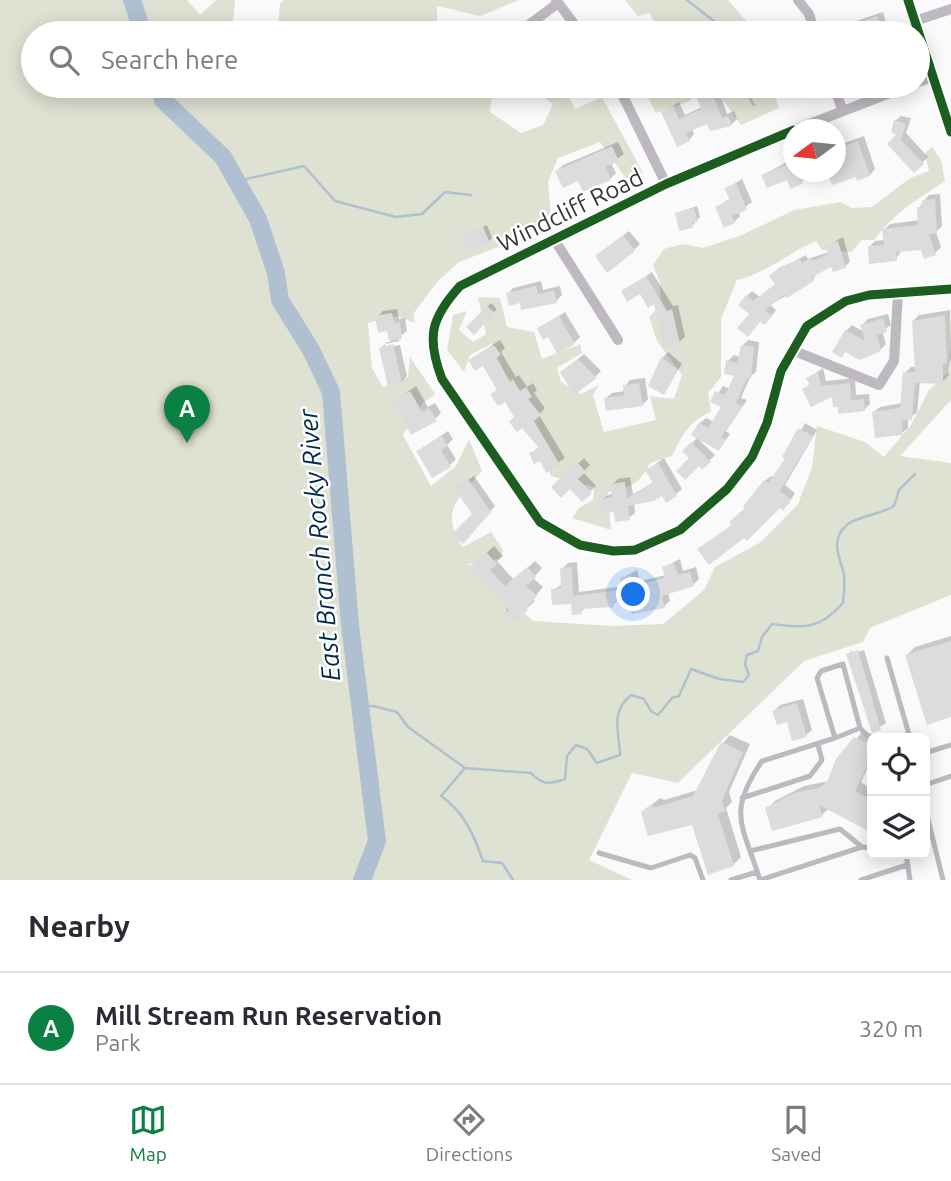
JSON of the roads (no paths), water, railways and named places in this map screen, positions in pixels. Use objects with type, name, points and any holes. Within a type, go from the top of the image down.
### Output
[{"type":"street","points":[[798,0],[812,21]]},
{"type":"street","points":[[908,0],[915,21],[951,9]]},
{"type":"street","points":[[533,21],[557,1],[573,21]]},
{"type":"street","points":[[930,68],[951,132]]},
{"type":"street","points":[[624,98],[666,184]]},
{"type":"street","points":[[838,98],[842,109]]},
{"type":"street","name":"Windcliff Road","points":[[819,119],[874,98]]},
{"type":"street","name":"Windcliff Road","points":[[783,135],[666,184],[460,286],[442,306],[432,330],[433,355],[442,379],[540,523],[580,545],[613,551],[635,550],[680,530],[727,489],[752,457],[767,423],[781,371],[807,326],[846,301],[869,295],[951,289]]},
{"type":"street","points":[[554,239],[618,340]]},
{"type":"street","points":[[792,351],[879,385],[894,361],[898,294]]},
{"type":"lane","points":[[887,659],[909,733]]},
{"type":"lane","points":[[835,738],[817,678],[821,671],[843,664],[860,728],[867,736]]},
{"type":"lane","points":[[860,728],[818,745],[762,761],[738,811],[760,880],[867,848]]},
{"type":"lane","points":[[742,798],[810,776],[822,760],[818,745]]},
{"type":"lane","points":[[930,751],[951,745]]},
{"type":"lane","points":[[930,783],[951,776]]},
{"type":"lane","points":[[930,827],[943,880]]},
{"type":"lane","points":[[750,851],[840,830],[862,847]]},
{"type":"lane","points":[[599,853],[651,868],[690,855],[695,858],[703,880]]},
{"type":"lane","points":[[906,859],[911,880]]},
{"type":"lane","points":[[861,880],[907,865]]},
{"type":"lane","points":[[731,880],[757,872]]},
{"type":"waterway","name":"East Branch Rocky River","points":[[132,0],[139,21]]},
{"type":"waterway","points":[[687,0],[714,21]]},
{"type":"waterway","name":"East Branch Rocky River","points":[[162,98],[223,157],[258,219],[276,273],[280,300],[311,350],[331,392],[350,625],[377,841],[362,880]]},
{"type":"waterway","points":[[750,98],[754,105]]},
{"type":"waterway","points":[[237,181],[304,166],[335,201],[396,217],[422,214],[445,192],[471,195]]},
{"type":"waterway","points":[[465,768],[531,773],[543,782],[560,781],[565,779],[567,756],[576,745],[587,749],[597,763],[620,755],[618,715],[624,701],[631,695],[644,699],[651,711],[658,715],[672,698],[679,696],[691,669],[719,679],[743,682],[749,675],[745,664],[747,655],[758,651],[762,637],[772,624],[803,626],[819,623],[843,603],[844,575],[837,550],[842,530],[852,522],[894,506],[899,490],[915,474]]},
{"type":"waterway","points":[[360,707],[373,706],[397,712],[408,727],[465,768],[441,796],[456,809],[467,825],[483,861],[502,863],[513,880]]},
{"type":"place","name":"Mill Stream Run Reservation","points":[[187,443]]}]
